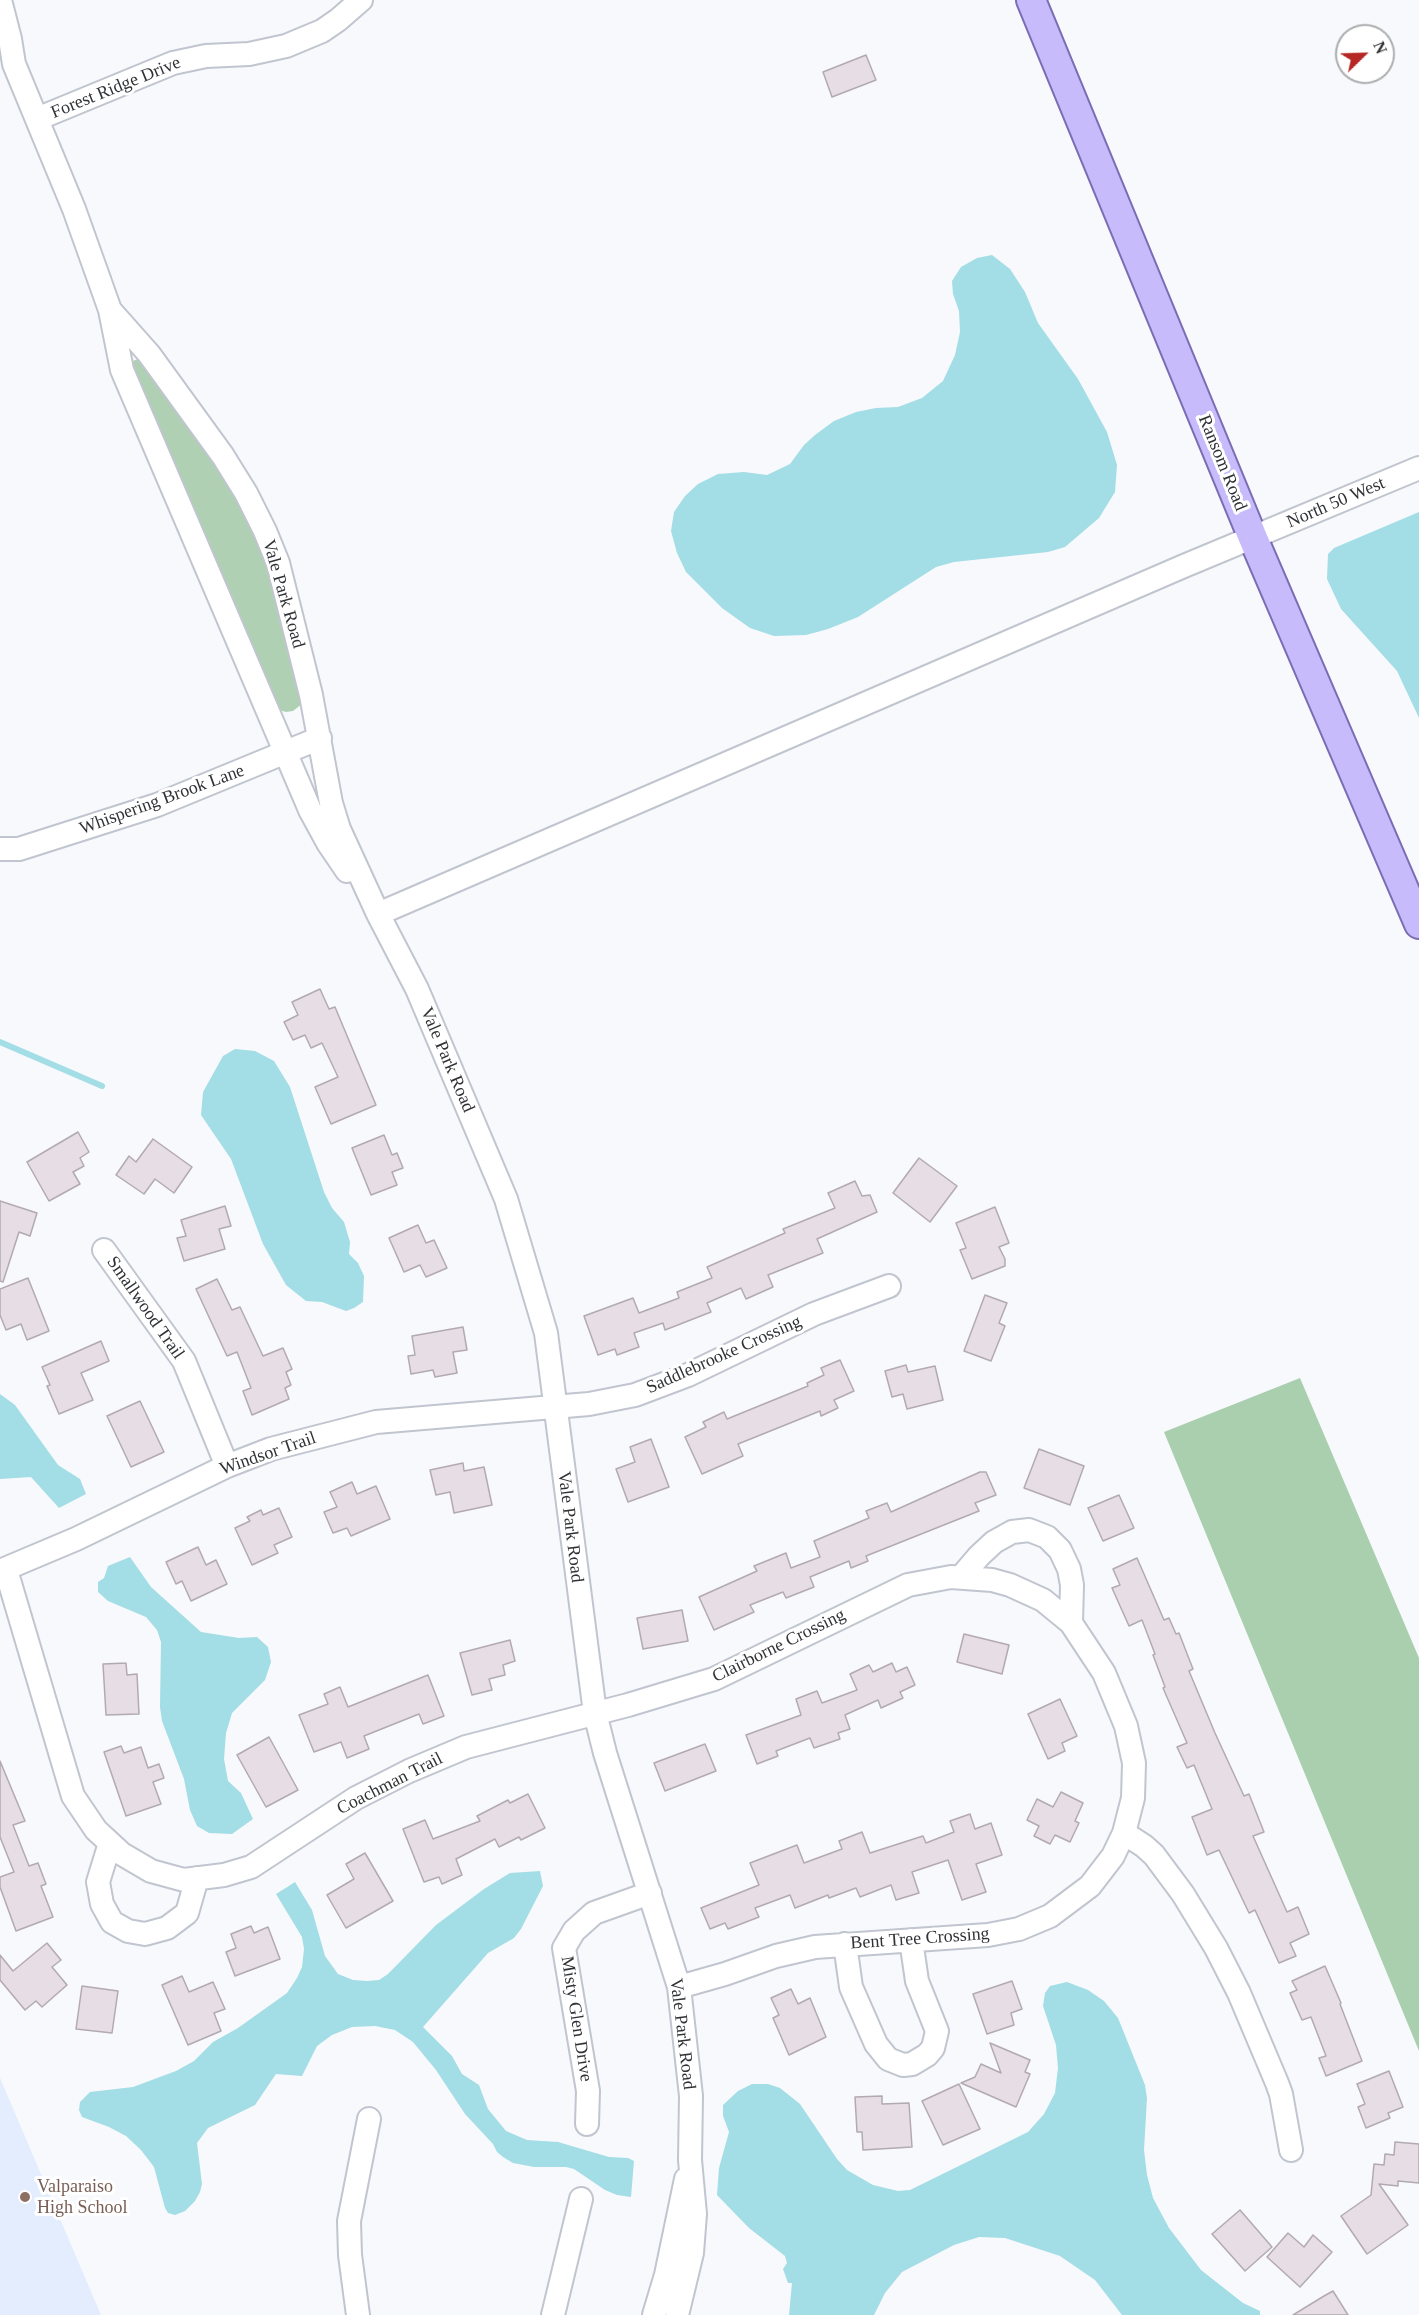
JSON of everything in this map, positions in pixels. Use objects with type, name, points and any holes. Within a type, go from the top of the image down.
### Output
[{"type":"main road","name":"Ransom Road","points":[[1031,0],[1253,538],[1419,924]]},
{"type":"street","name":"Vale Park Road","points":[[0,0],[10,39],[7,58],[37,119],[74,209],[110,310],[122,370],[310,810],[328,843],[378,914]]},
{"type":"street","name":"Forest Ridge Drive","points":[[37,119],[173,63],[206,56],[249,54],[286,46],[322,31],[361,0]]},
{"type":"street","name":"Vale Park Road","points":[[110,310],[149,354],[212,441],[234,472],[255,511],[280,572],[320,738],[331,803],[339,830],[378,914],[417,988],[506,1199],[546,1333],[595,1713],[605,1753],[679,1987],[691,2096],[690,2160],[695,2214],[693,2244],[677,2315]]},
{"type":"street","name":"North 50 West","points":[[378,914],[1173,571],[1419,468]]},
{"type":"street","name":"Whispering Brook Lane","points":[[0,849],[19,849],[157,805],[320,738]]},
{"type":"street","name":"Smallwood Trail","points":[[104,1250],[184,1361],[227,1467]]},
{"type":"street","name":"Saddlebrooke Crossing","points":[[555,1406],[614,1400],[654,1388],[688,1375],[814,1314],[890,1286]]},
{"type":"street","name":"Windsor Trail","points":[[3,1570],[271,1449],[376,1422],[555,1406]]},
{"type":"street","points":[[962,1577],[994,1542],[1012,1532],[1029,1530],[1047,1537],[1060,1550],[1069,1569],[1072,1585],[1071,1623]]},
{"type":"street","name":"Coachman Trail","points":[[3,1570],[73,1796],[96,1830],[122,1854],[151,1871],[184,1880],[224,1875],[251,1867],[356,1798],[409,1771],[466,1748],[595,1713]]},
{"type":"street","name":"Clairborne Crossing","points":[[595,1713],[714,1679],[908,1585],[929,1580],[962,1577],[992,1580],[1010,1585],[1043,1600],[1071,1623],[1104,1673],[1119,1708],[1131,1746],[1135,1781],[1124,1833]]},
{"type":"street","points":[[1124,1833],[1154,1855],[1183,1894],[1216,1948],[1239,1993],[1278,2083],[1291,2150]]},
{"type":"street","name":"Bent Tree Crossing","points":[[679,1987],[795,1951],[845,1944],[1004,1933],[1027,1926],[1050,1916],[1080,1896],[1100,1876],[1124,1833]]},
{"type":"street","points":[[110,1844],[98,1882],[102,1904],[112,1922],[128,1931],[145,1934],[167,1928],[187,1913],[197,1878]]},
{"type":"street","name":"Misty Glen Drive","points":[[587,2124],[588,2091],[564,1948],[574,1931],[594,1913],[651,1893]]},
{"type":"street","points":[[845,1944],[851,1987],[876,2044],[888,2059],[903,2065],[912,2064],[927,2055],[933,2048],[937,2031],[918,1981],[911,1940]]},
{"type":"street","points":[[358,2315],[350,2255],[349,2220],[369,2119]]},
{"type":"street","name":"Vale Park Road","points":[[654,2315],[666,2275],[690,2160]]},
{"type":"street","points":[[553,2315],[582,2199]]},
{"type":"shaded area","name":"Valparaiso High School","points":[[0,2078],[101,2315],[0,2315]]},
{"type":"green space","points":[[140,358],[206,443],[266,552],[302,704],[293,711],[279,710],[131,364]]},
{"type":"green space","points":[[1300,1378],[1419,1658],[1419,2051],[1164,1432]]},
{"type":"water","points":[[992,255],[1010,269],[1025,292],[1038,323],[1078,379],[1107,432],[1117,465],[1115,492],[1099,518],[1065,547],[1048,552],[954,562],[936,567],[858,617],[828,629],[806,635],[774,636],[750,628],[722,608],[686,572],[677,553],[671,531],[674,512],[685,496],[698,484],[718,474],[744,472],[767,475],[790,464],[804,445],[834,421],[856,412],[898,407],[922,398],[943,381],[955,355],[960,332],[959,311],[953,294],[952,281],[961,267],[977,258]]},
{"type":"water","points":[[1419,512],[1419,718],[1397,671],[1341,609],[1327,579],[1328,554],[1334,548]]},
{"type":"water","points":[[235,1049],[255,1051],[274,1061],[290,1087],[324,1192],[332,1208],[344,1222],[350,1242],[349,1254],[358,1263],[364,1276],[363,1302],[354,1308],[346,1311],[322,1302],[306,1301],[286,1285],[263,1244],[231,1159],[201,1115],[203,1092],[223,1056]]},
{"type":"water","points":[[0,1394],[15,1405],[58,1465],[80,1479],[86,1494],[59,1508],[31,1477],[0,1479]]},
{"type":"water","points":[[130,1557],[151,1587],[201,1632],[239,1638],[257,1637],[268,1647],[271,1662],[265,1680],[232,1713],[226,1733],[224,1759],[228,1781],[241,1793],[253,1819],[232,1834],[209,1833],[197,1826],[190,1810],[184,1779],[162,1721],[160,1707],[161,1642],[157,1630],[146,1617],[108,1601],[98,1592],[98,1582],[104,1578],[108,1566]]},
{"type":"water","points":[[540,1871],[543,1886],[521,1929],[514,1938],[488,1953],[423,2027],[452,2056],[462,2074],[479,2085],[488,2109],[506,2131],[527,2140],[558,2142],[609,2157],[628,2158],[634,2161],[631,2197],[605,2190],[574,2169],[534,2167],[513,2163],[503,2157],[465,2114],[436,2070],[413,2042],[395,2030],[375,2026],[352,2027],[332,2035],[317,2046],[302,2076],[276,2074],[255,2105],[208,2128],[197,2143],[202,2184],[200,2192],[185,2211],[175,2215],[168,2213],[165,2208],[154,2167],[141,2150],[126,2136],[82,2117],[79,2110],[80,2102],[90,2092],[133,2087],[176,2071],[194,2061],[213,2042],[238,2028],[287,1993],[302,1967],[304,1949],[302,1937],[276,1894],[295,1882],[312,1910],[325,1956],[338,1974],[353,1980],[367,1981],[379,1980],[388,1974],[436,1925],[484,1889],[510,1873]]},
{"type":"water","points":[[1067,1982],[1088,1990],[1104,2001],[1118,2018],[1145,2085],[1147,2098],[1144,2150],[1147,2175],[1153,2198],[1169,2228],[1201,2270],[1243,2303],[1260,2311],[1260,2315],[1122,2315],[1095,2280],[1060,2256],[1005,2238],[979,2237],[954,2245],[902,2272],[885,2293],[874,2315],[789,2315],[792,2283],[788,2283],[783,2269],[787,2263],[785,2256],[749,2228],[717,2195],[719,2168],[729,2132],[723,2116],[723,2105],[738,2091],[752,2084],[768,2084],[780,2088],[800,2104],[847,2170],[873,2185],[898,2191],[910,2190],[1028,2132],[1044,2114],[1055,2093],[1058,2068],[1056,2045],[1043,2006],[1045,1993],[1050,1986]]},
{"type":"building","points":[[866,55],[876,80],[832,97],[823,72]]},
{"type":"building","points":[[320,989],[329,1009],[335,1007],[376,1105],[331,1124],[315,1087],[338,1077],[322,1043],[311,1048],[305,1035],[293,1040],[284,1022],[298,1015],[292,1002]]},
{"type":"building","points":[[78,1132],[89,1152],[80,1158],[84,1166],[73,1172],[80,1184],[49,1201],[27,1162]]},
{"type":"building","points":[[384,1135],[392,1155],[397,1153],[403,1168],[392,1172],[397,1185],[371,1195],[352,1148]]},
{"type":"building","points":[[153,1139],[192,1167],[174,1193],[155,1179],[144,1194],[116,1175],[129,1156],[136,1162]]},
{"type":"building","points":[[919,1158],[957,1186],[930,1222],[893,1193]]},
{"type":"building","points":[[855,1181],[862,1196],[870,1195],[877,1212],[817,1239],[823,1253],[768,1275],[773,1287],[746,1299],[741,1288],[707,1303],[711,1312],[665,1330],[663,1323],[634,1333],[639,1347],[617,1355],[615,1349],[598,1355],[584,1316],[633,1298],[639,1313],[679,1298],[677,1292],[712,1278],[707,1267],[785,1233],[783,1229],[835,1208],[828,1193]]},
{"type":"building","points":[[0,1201],[37,1213],[30,1236],[19,1232],[3,1282],[0,1281]]},
{"type":"building","points":[[225,1206],[231,1226],[219,1229],[225,1249],[184,1261],[177,1238],[186,1236],[181,1220]]},
{"type":"building","points":[[995,1207],[1009,1243],[999,1247],[1005,1259],[1005,1266],[972,1279],[960,1250],[966,1248],[956,1223]]},
{"type":"building","points":[[418,1225],[426,1243],[434,1240],[447,1268],[426,1277],[420,1265],[404,1272],[389,1238]]},
{"type":"building","points":[[28,1278],[49,1331],[27,1340],[21,1324],[6,1330],[0,1315],[0,1289]]},
{"type":"building","points":[[217,1279],[232,1310],[240,1307],[263,1356],[283,1348],[292,1369],[286,1372],[291,1385],[285,1388],[289,1399],[252,1415],[243,1391],[251,1388],[237,1352],[227,1356],[196,1289]]},
{"type":"building","points":[[985,1295],[1007,1303],[999,1323],[1005,1326],[991,1361],[964,1351]]},
{"type":"building","points":[[463,1327],[467,1350],[453,1352],[457,1373],[435,1377],[433,1370],[411,1374],[408,1356],[415,1355],[412,1336]]},
{"type":"building","points":[[101,1341],[109,1361],[81,1373],[93,1400],[59,1414],[42,1367]]},
{"type":"building","points":[[840,1360],[854,1391],[834,1400],[838,1408],[821,1416],[820,1411],[738,1444],[743,1456],[702,1474],[685,1437],[706,1427],[703,1422],[724,1412],[727,1419],[808,1386],[807,1383],[824,1375],[821,1368]]},
{"type":"building","points":[[906,1365],[908,1372],[935,1366],[943,1400],[907,1409],[903,1394],[892,1397],[885,1371]]},
{"type":"building","points":[[140,1401],[164,1452],[131,1467],[107,1416]]},
{"type":"building","points":[[651,1439],[669,1487],[628,1502],[616,1469],[635,1462],[630,1447]]},
{"type":"building","points":[[1039,1449],[1084,1466],[1070,1505],[1024,1488]]},
{"type":"building","points":[[463,1463],[464,1471],[484,1467],[492,1505],[454,1513],[450,1492],[436,1495],[430,1470]]},
{"type":"building","points":[[980,1472],[986,1472],[996,1495],[975,1503],[979,1511],[866,1556],[868,1561],[851,1568],[849,1561],[810,1577],[814,1587],[786,1598],[783,1592],[750,1605],[754,1612],[714,1630],[699,1597],[757,1571],[754,1566],[786,1553],[791,1568],[820,1557],[814,1541],[869,1518],[866,1511],[887,1503],[891,1512]]},
{"type":"building","points":[[352,1482],[357,1494],[376,1486],[390,1519],[351,1536],[347,1528],[333,1533],[324,1512],[337,1507],[330,1492]]},
{"type":"building","points":[[1119,1495],[1134,1528],[1103,1541],[1088,1508]]},
{"type":"building","points":[[279,1508],[292,1537],[274,1545],[278,1553],[252,1565],[235,1528],[250,1521],[247,1517],[261,1510],[263,1515]]},
{"type":"building","points":[[198,1547],[206,1565],[216,1560],[227,1584],[191,1601],[182,1581],[176,1584],[166,1562]]},
{"type":"building","points":[[1137,1558],[1164,1620],[1169,1618],[1176,1634],[1179,1633],[1193,1669],[1189,1671],[1215,1733],[1244,1796],[1249,1794],[1264,1832],[1253,1836],[1287,1912],[1298,1907],[1309,1934],[1290,1943],[1296,1956],[1279,1963],[1255,1910],[1249,1913],[1219,1850],[1207,1855],[1192,1817],[1212,1809],[1194,1765],[1187,1768],[1177,1747],[1187,1743],[1163,1688],[1165,1687],[1153,1655],[1155,1654],[1142,1620],[1129,1626],[1112,1588],[1120,1585],[1113,1569]]},
{"type":"building","points":[[682,1610],[688,1641],[643,1649],[637,1618]]},
{"type":"building","points":[[964,1634],[1009,1645],[1002,1674],[957,1662]]},
{"type":"building","points":[[510,1640],[515,1661],[503,1665],[505,1675],[489,1679],[492,1690],[472,1695],[460,1653]]},
{"type":"building","points":[[126,1663],[127,1675],[137,1674],[139,1714],[106,1715],[103,1664]]},
{"type":"building","points":[[892,1663],[896,1672],[907,1667],[915,1685],[900,1692],[903,1698],[881,1708],[878,1700],[845,1715],[850,1729],[838,1733],[840,1739],[814,1748],[810,1738],[776,1751],[778,1756],[757,1764],[746,1735],[801,1715],[796,1699],[817,1691],[822,1703],[857,1690],[850,1674],[869,1665],[873,1672]]},
{"type":"building","points":[[428,1675],[444,1716],[423,1724],[419,1714],[364,1736],[369,1749],[347,1758],[341,1742],[314,1752],[299,1715],[328,1704],[324,1694],[340,1687],[348,1707]]},
{"type":"building","points":[[1060,1699],[1077,1736],[1062,1743],[1065,1751],[1048,1759],[1028,1714]]},
{"type":"building","points":[[269,1737],[298,1790],[266,1807],[237,1755]]},
{"type":"building","points":[[705,1744],[716,1771],[665,1791],[654,1763]]},
{"type":"building","points":[[121,1746],[124,1753],[141,1747],[148,1768],[159,1764],[164,1778],[153,1782],[161,1804],[126,1816],[104,1752]]},
{"type":"building","points":[[0,1761],[25,1821],[13,1825],[29,1866],[38,1863],[46,1884],[41,1886],[53,1917],[16,1931],[0,1887],[0,1877],[14,1872],[0,1837]]},
{"type":"building","points":[[1061,1792],[1083,1803],[1075,1821],[1079,1823],[1070,1842],[1055,1835],[1050,1844],[1034,1836],[1039,1826],[1027,1820],[1037,1799],[1053,1807]]},
{"type":"building","points":[[528,1794],[545,1828],[521,1840],[519,1837],[499,1847],[495,1839],[456,1859],[462,1875],[442,1884],[439,1877],[424,1882],[403,1829],[425,1820],[433,1839],[480,1821],[477,1816],[508,1800],[510,1803]]},
{"type":"building","points":[[970,1814],[975,1829],[991,1823],[1002,1855],[976,1864],[986,1892],[962,1900],[948,1860],[912,1872],[919,1893],[896,1900],[891,1885],[860,1897],[856,1888],[829,1898],[828,1895],[795,1908],[790,1895],[755,1908],[759,1917],[728,1929],[725,1923],[710,1929],[701,1908],[759,1885],[750,1863],[797,1845],[804,1863],[842,1849],[839,1841],[862,1832],[870,1853],[923,1836],[926,1843],[954,1832],[950,1821]]},
{"type":"building","points":[[365,1853],[393,1901],[346,1928],[327,1895],[354,1879],[346,1864]]},
{"type":"building","points":[[251,1926],[254,1933],[268,1927],[280,1959],[235,1976],[226,1952],[236,1948],[231,1934]]},
{"type":"building","points":[[47,1943],[61,1960],[52,1967],[67,1985],[42,2007],[36,2001],[25,2010],[0,1980],[0,1955],[13,1971]]},
{"type":"building","points":[[1325,1966],[1362,2061],[1326,2076],[1319,2058],[1326,2056],[1311,2017],[1302,2020],[1290,1993],[1297,1990],[1292,1981]]},
{"type":"building","points":[[182,1976],[189,1992],[213,1982],[225,2009],[214,2013],[221,2031],[188,2045],[162,1985]]},
{"type":"building","points":[[1012,1981],[1022,2009],[1011,2013],[1014,2025],[987,2034],[973,1994]]},
{"type":"building","points":[[82,1986],[118,1991],[112,2033],[76,2029]]},
{"type":"building","points":[[791,1989],[798,2004],[810,1998],[826,2037],[789,2055],[773,2018],[779,2015],[771,1998]]},
{"type":"building","points":[[990,2043],[1030,2060],[1025,2072],[1030,2074],[1016,2107],[961,2083],[975,2077],[981,2064],[1001,2073]]},
{"type":"building","points":[[1389,2071],[1403,2107],[1388,2113],[1390,2118],[1366,2128],[1358,2107],[1365,2104],[1357,2084]]},
{"type":"building","points":[[959,2084],[980,2129],[943,2145],[922,2101]]},
{"type":"building","points":[[882,2096],[882,2104],[909,2103],[912,2147],[863,2150],[862,2132],[857,2132],[855,2097]]},
{"type":"building","points":[[1395,2142],[1419,2144],[1419,2183],[1398,2181],[1398,2186],[1379,2184],[1408,2225],[1367,2254],[1341,2216],[1371,2195],[1374,2164],[1384,2165],[1385,2154],[1394,2155]]},
{"type":"building","points":[[1240,2210],[1272,2247],[1245,2271],[1212,2234]]},
{"type":"building","points":[[1288,2233],[1304,2247],[1313,2235],[1332,2252],[1300,2287],[1267,2257]]},
{"type":"building","points":[[1333,2291],[1348,2315],[1293,2315],[1324,2296]]},
{"type":"waterway","points":[[0,1042],[102,1086]]},
{"type":"place","name":"Valparaiso High School","points":[[25,2197]]}]
